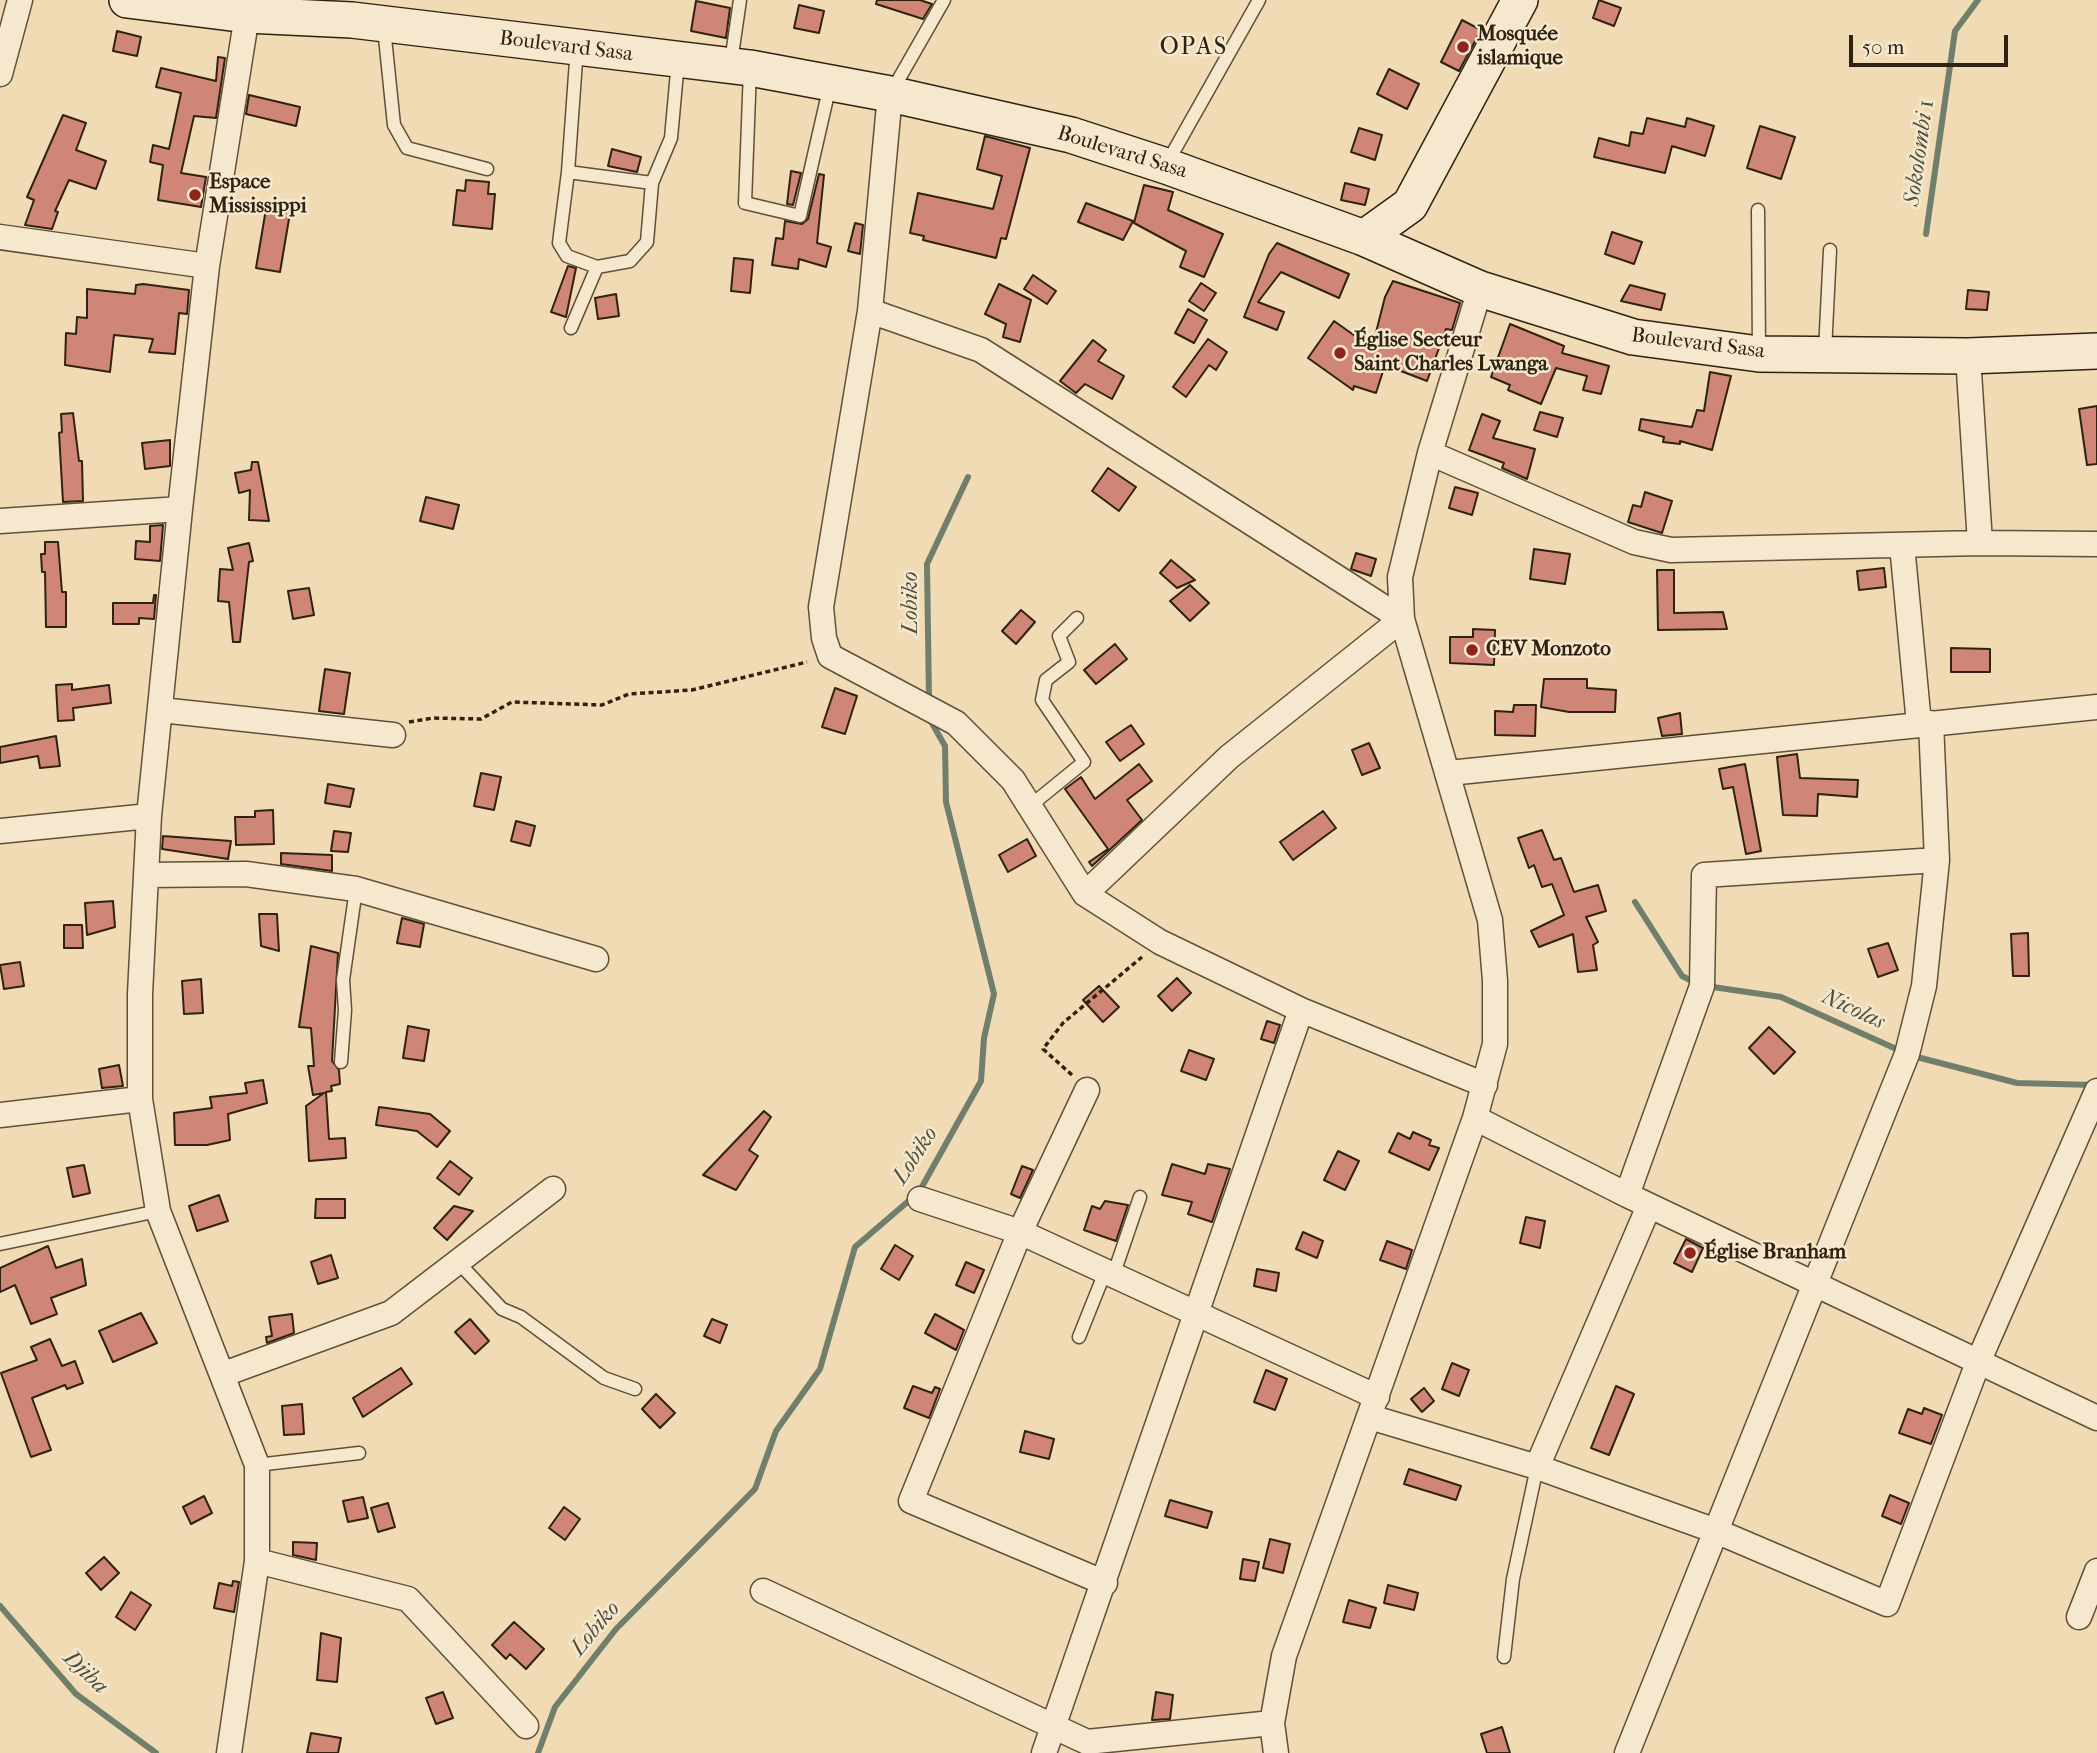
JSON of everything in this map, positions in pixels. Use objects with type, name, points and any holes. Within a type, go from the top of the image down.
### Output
[{"type":"street","points":[[0,74],[20,0]]},
{"type":"street","name":"Boulevard Sasa","points":[[127,0],[247,15],[363,15],[677,61],[740,67],[890,94],[1071,135],[1166,166],[1364,238],[1480,289],[1633,338],[1759,354],[1968,356],[2097,351]]},
{"type":"street","points":[[1364,238],[1410,205],[1520,0]]},
{"type":"street","points":[[229,1753],[257,1561],[257,1465],[224,1374],[158,1211],[140,1099],[141,994],[149,816],[180,509],[207,266],[247,15]]},
{"type":"street","points":[[890,94],[870,312],[821,607],[824,638],[830,656],[956,723],[1013,780],[1085,894],[1160,942],[1301,1010],[1485,1084]]},
{"type":"street","points":[[0,237],[207,266]]},
{"type":"street","points":[[1276,1753],[1272,1723],[1284,1656],[1475,1118],[1495,1044],[1495,981],[1490,920],[1402,619],[1400,577],[1430,453],[1480,289]]},
{"type":"street","points":[[870,312],[981,351],[1402,619]]},
{"type":"street","points":[[1968,356],[1980,543]]},
{"type":"street","points":[[1430,453],[1634,542],[1671,550],[1980,543],[2097,544]]},
{"type":"street","points":[[0,521],[180,509]]},
{"type":"street","points":[[1628,1753],[1907,1054],[1924,986],[1937,860],[1925,723],[1902,545]]},
{"type":"street","points":[[1085,894],[1229,757],[1402,619]]},
{"type":"street","points":[[1449,773],[2097,707]]},
{"type":"street","points":[[161,710],[393,735]]},
{"type":"street","points":[[0,831],[149,816]]},
{"type":"street","points":[[1538,1467],[1638,1200],[1702,986],[1704,875],[1937,860]]},
{"type":"street","points":[[147,875],[246,874],[356,889],[596,959]]},
{"type":"street","points":[[1044,1753],[1301,1010]]},
{"type":"street","points":[[1087,1090],[1020,1232],[911,1501],[1105,1583]]},
{"type":"street","points":[[920,1199],[1020,1232],[1196,1316],[1374,1407],[1716,1531],[1887,1604],[1979,1360],[2097,1091]]},
{"type":"street","points":[[0,1115],[140,1099]]},
{"type":"street","points":[[1475,1118],[1638,1200],[2097,1418]]},
{"type":"street","points":[[224,1374],[391,1313],[553,1189]]},
{"type":"street","points":[[257,1561],[408,1599],[526,1726]]},
{"type":"street","points":[[2079,1617],[2097,1572]]},
{"type":"street","points":[[763,1591],[1087,1742],[1272,1723]]},
{"type":"lane","points":[[740,0],[745,203],[800,216],[830,84]]},
{"type":"lane","points":[[890,94],[944,0]]},
{"type":"lane","points":[[1166,166],[1259,0]]},
{"type":"lane","points":[[363,15],[394,125],[407,148],[486,169]]},
{"type":"lane","points":[[577,47],[568,172],[559,243],[566,256],[597,267],[630,261],[648,242],[652,183],[671,138],[677,61]]},
{"type":"lane","points":[[568,172],[652,183]]},
{"type":"lane","points":[[1758,210],[1759,354]]},
{"type":"lane","points":[[1825,355],[1830,250]]},
{"type":"lane","points":[[571,328],[597,267]]},
{"type":"lane","points":[[1030,806],[1084,762],[1042,700],[1045,680],[1069,662],[1059,636],[1077,618]]},
{"type":"lane","points":[[341,1062],[345,1010],[343,980],[356,889]]},
{"type":"lane","points":[[1079,1337],[1109,1274],[1140,1196]]},
{"type":"lane","points":[[0,1244],[158,1211]]},
{"type":"lane","points":[[458,1262],[502,1309],[521,1317],[604,1378],[635,1389]]},
{"type":"lane","points":[[257,1465],[359,1453]]},
{"type":"lane","points":[[1504,1657],[1513,1579],[1538,1467]]},
{"type":"path","points":[[393,735],[408,722],[432,718],[481,719],[512,702],[601,705],[629,694],[692,690],[830,656]]},
{"type":"path","points":[[1087,1090],[1043,1049],[1063,1023],[1160,942]]},
{"type":"building","points":[[877,0],[920,0],[932,4],[923,19],[876,4]]},
{"type":"building","points":[[1599,0],[1621,8],[1614,26],[1593,18]]},
{"type":"building","points":[[696,1],[730,8],[726,38],[691,31]]},
{"type":"building","points":[[799,5],[824,11],[819,33],[794,28]]},
{"type":"building","name":"Mosquée islamique","points":[[1462,20],[1481,30],[1459,71],[1441,62]]},
{"type":"building","points":[[117,31],[141,37],[137,56],[113,51]]},
{"type":"building","points":[[218,57],[225,58],[216,118],[194,116],[181,173],[206,177],[201,207],[158,200],[163,165],[150,162],[153,145],[169,149],[181,93],[156,87],[161,68],[216,81]]},
{"type":"building","points":[[1389,69],[1419,84],[1407,109],[1377,94]]},
{"type":"building","points":[[249,95],[300,107],[296,126],[246,114]]},
{"type":"building","points":[[63,115],[86,123],[76,150],[106,161],[96,189],[69,180],[55,211],[58,212],[52,229],[25,225],[34,200],[27,197]]},
{"type":"building","points":[[1647,118],[1685,127],[1687,118],[1714,126],[1705,156],[1672,146],[1665,173],[1594,157],[1599,138],[1629,146],[1631,132],[1643,134]]},
{"type":"building","points":[[1760,126],[1795,137],[1781,179],[1747,168]]},
{"type":"building","points":[[1359,128],[1382,135],[1375,160],[1351,152]]},
{"type":"building","points":[[985,136],[1030,148],[1006,239],[1001,238],[996,258],[923,240],[924,236],[910,233],[918,193],[993,209],[1002,176],[977,169]]},
{"type":"building","points":[[612,149],[641,157],[637,172],[608,166]]},
{"type":"building","points":[[791,171],[801,173],[793,205],[787,204]]},
{"type":"building","points":[[819,174],[824,175],[817,243],[831,247],[826,267],[799,259],[798,269],[772,265],[776,238],[783,239],[785,221],[802,224],[808,219]]},
{"type":"building","points":[[466,180],[489,182],[488,194],[495,194],[492,229],[453,225],[457,190],[465,191]]},
{"type":"building","points":[[1345,183],[1369,189],[1365,205],[1341,200]]},
{"type":"building","points":[[1144,185],[1173,192],[1168,210],[1223,234],[1204,277],[1180,267],[1186,251],[1134,223]]},
{"type":"building","points":[[267,203],[291,207],[280,272],[256,268]]},
{"type":"building","points":[[1086,203],[1133,221],[1123,240],[1078,222]]},
{"type":"building","points":[[855,223],[863,225],[860,254],[848,251]]},
{"type":"building","points":[[1612,232],[1642,242],[1634,264],[1605,254]]},
{"type":"building","points":[[1277,243],[1349,274],[1339,298],[1281,272],[1258,302],[1284,312],[1277,330],[1244,317],[1269,254]]},
{"type":"building","points":[[734,258],[753,260],[750,293],[731,291]]},
{"type":"building","points":[[568,266],[576,268],[566,317],[551,312]]},
{"type":"building","points":[[1033,275],[1056,291],[1047,304],[1024,289]]},
{"type":"building","points":[[1393,281],[1460,303],[1452,330],[1446,329],[1427,381],[1385,365],[1376,393],[1354,386],[1353,390],[1308,358],[1334,321],[1372,348],[1385,297]]},
{"type":"building","points":[[1201,283],[1216,293],[1204,311],[1189,301]]},
{"type":"building","points":[[999,284],[1031,300],[1020,342],[1003,337],[1006,324],[985,314]]},
{"type":"building","points":[[136,285],[189,290],[187,314],[179,313],[175,354],[149,352],[153,339],[114,335],[110,372],[65,365],[66,333],[76,334],[77,317],[87,318],[87,289],[135,294]]},
{"type":"building","points":[[1630,285],[1665,294],[1661,310],[1621,301]]},
{"type":"building","points":[[1968,290],[1989,292],[1987,310],[1966,309]]},
{"type":"building","points":[[616,294],[619,316],[598,319],[595,298]]},
{"type":"building","points":[[1188,309],[1207,320],[1194,343],[1175,333]]},
{"type":"building","points":[[1510,324],[1564,346],[1562,353],[1609,366],[1601,394],[1583,390],[1587,376],[1556,368],[1541,404],[1508,390],[1510,385],[1491,377]]},
{"type":"building","points":[[1208,339],[1227,352],[1216,370],[1209,365],[1186,397],[1173,387]]},
{"type":"building","points":[[1093,340],[1106,350],[1098,361],[1124,376],[1112,399],[1085,384],[1076,393],[1060,381]]},
{"type":"building","points":[[1710,372],[1731,376],[1712,450],[1680,441],[1680,444],[1663,442],[1664,437],[1639,430],[1641,419],[1692,427],[1697,410],[1704,411]]},
{"type":"building","points":[[2097,406],[2097,464],[2087,465],[2079,409]]},
{"type":"building","points":[[1540,412],[1563,418],[1557,437],[1534,430]]},
{"type":"building","points":[[73,413],[79,461],[82,461],[83,501],[63,502],[59,433],[62,432],[61,414]]},
{"type":"building","points":[[1482,414],[1500,421],[1493,438],[1535,449],[1527,479],[1502,468],[1504,463],[1469,450]]},
{"type":"building","points":[[170,440],[170,466],[145,469],[142,443]]},
{"type":"building","points":[[252,462],[258,462],[269,521],[249,520],[250,490],[239,493],[235,473],[251,470]]},
{"type":"building","points":[[1108,468],[1136,487],[1119,511],[1092,491]]},
{"type":"building","points":[[1455,487],[1478,493],[1472,515],[1449,508]]},
{"type":"building","points":[[1645,492],[1672,501],[1662,533],[1628,522],[1633,505],[1641,507]]},
{"type":"building","points":[[426,497],[459,505],[453,529],[420,521]]},
{"type":"building","points":[[163,525],[160,561],[135,559],[136,541],[150,542],[150,526]]},
{"type":"building","points":[[45,542],[58,542],[62,592],[66,592],[66,627],[46,627],[45,572],[42,572],[41,554],[45,554]]},
{"type":"building","points":[[249,543],[253,561],[249,562],[240,642],[233,642],[229,602],[218,601],[220,569],[233,570],[228,548]]},
{"type":"building","points":[[1534,549],[1570,554],[1565,584],[1530,579]]},
{"type":"building","points":[[1356,553],[1376,559],[1371,576],[1351,569]]},
{"type":"building","points":[[1171,560],[1195,580],[1177,588],[1160,573]]},
{"type":"building","points":[[1884,568],[1886,587],[1859,590],[1857,571]]},
{"type":"building","points":[[1657,570],[1674,570],[1674,613],[1723,612],[1727,629],[1658,630]]},
{"type":"building","points":[[1190,585],[1209,603],[1190,621],[1170,601]]},
{"type":"building","points":[[309,588],[314,615],[293,619],[288,591]]},
{"type":"building","points":[[154,595],[154,619],[139,618],[139,624],[113,624],[113,603],[153,603]]},
{"type":"building","points":[[1021,610],[1035,622],[1016,644],[1002,631]]},
{"type":"building","name":"CEV Monzoto","points":[[1473,629],[1495,630],[1494,665],[1450,663],[1450,637],[1473,637]]},
{"type":"building","points":[[1115,644],[1127,659],[1096,684],[1084,670]]},
{"type":"building","points":[[1951,648],[1990,649],[1990,672],[1951,672]]},
{"type":"building","points":[[325,669],[350,673],[344,714],[319,711]]},
{"type":"building","points":[[1544,679],[1587,679],[1587,688],[1616,690],[1615,712],[1569,712],[1541,707]]},
{"type":"building","points":[[72,684],[72,690],[109,685],[111,703],[73,708],[74,720],[58,721],[56,685]]},
{"type":"building","points":[[835,688],[857,696],[845,734],[822,727]]},
{"type":"building","points":[[1514,705],[1536,705],[1535,736],[1495,735],[1495,711],[1513,712]]},
{"type":"building","points":[[1680,713],[1682,734],[1662,736],[1658,718]]},
{"type":"building","points":[[1131,725],[1144,744],[1120,761],[1106,742]]},
{"type":"building","points":[[56,736],[60,766],[40,768],[38,756],[0,763],[0,747]]},
{"type":"building","points":[[1369,743],[1380,768],[1362,775],[1352,750]]},
{"type":"building","points":[[1797,754],[1800,778],[1858,780],[1857,797],[1818,794],[1817,816],[1783,815],[1777,757]]},
{"type":"building","points":[[1139,764],[1152,781],[1127,800],[1142,820],[1092,866],[1089,862],[1108,849],[1065,789],[1081,777],[1095,799]]},
{"type":"building","points":[[1745,764],[1761,851],[1746,854],[1733,787],[1723,789],[1719,769]]},
{"type":"building","points":[[481,773],[501,777],[494,810],[474,806]]},
{"type":"building","points":[[328,784],[354,789],[350,807],[325,803]]},
{"type":"building","points":[[273,810],[274,844],[236,845],[235,817],[255,817],[255,811]]},
{"type":"building","points":[[1323,811],[1336,828],[1293,860],[1280,842]]},
{"type":"building","points":[[516,821],[535,826],[530,846],[511,841]]},
{"type":"building","points":[[1542,830],[1554,860],[1561,858],[1574,892],[1598,885],[1606,911],[1586,917],[1598,942],[1593,945],[1597,970],[1578,972],[1573,934],[1539,947],[1531,931],[1564,915],[1552,884],[1542,887],[1534,865],[1529,868],[1518,838]]},
{"type":"building","points":[[334,831],[351,833],[348,852],[331,851]]},
{"type":"building","points":[[163,836],[231,841],[228,859],[162,849]]},
{"type":"building","points":[[1027,839],[1036,856],[1008,872],[999,855]]},
{"type":"building","points":[[281,853],[332,855],[332,871],[281,864]]},
{"type":"building","points":[[113,901],[115,927],[87,935],[85,903]]},
{"type":"building","points":[[259,914],[277,914],[279,951],[261,946]]},
{"type":"building","points":[[402,918],[424,924],[420,947],[397,943]]},
{"type":"building","points":[[64,925],[82,925],[83,948],[64,948]]},
{"type":"building","points":[[2028,933],[2029,976],[2013,976],[2011,934]]},
{"type":"building","points":[[1888,943],[1898,970],[1878,977],[1868,949]]},
{"type":"building","points":[[311,946],[338,953],[332,1061],[339,1070],[340,1084],[331,1086],[332,1091],[326,1092],[329,1139],[345,1138],[346,1158],[309,1161],[306,1106],[324,1093],[313,1095],[308,1066],[314,1066],[311,1028],[299,1027]]},
{"type":"building","points":[[20,962],[24,986],[4,989],[0,965]]},
{"type":"building","points":[[1177,978],[1191,993],[1172,1011],[1158,996]]},
{"type":"building","points":[[201,979],[203,1013],[184,1014],[182,981]]},
{"type":"building","points":[[1099,986],[1119,1007],[1103,1022],[1083,1000]]},
{"type":"building","points":[[1267,1021],[1280,1025],[1274,1043],[1261,1039]]},
{"type":"building","points":[[408,1026],[429,1030],[424,1061],[403,1058]]},
{"type":"building","points":[[1769,1027],[1795,1052],[1774,1074],[1749,1048]]},
{"type":"building","points":[[1189,1050],[1214,1059],[1206,1080],[1181,1071]]},
{"type":"building","points":[[119,1065],[123,1086],[102,1088],[99,1069]]},
{"type":"building","points":[[263,1080],[267,1103],[228,1114],[230,1140],[207,1145],[175,1145],[174,1113],[212,1108],[210,1097],[247,1093],[245,1083]]},
{"type":"building","points":[[379,1107],[430,1114],[450,1131],[437,1147],[417,1131],[376,1125]]},
{"type":"building","points":[[764,1111],[771,1117],[749,1150],[758,1156],[736,1190],[703,1175]]},
{"type":"building","points":[[1413,1132],[1431,1140],[1429,1145],[1439,1148],[1429,1170],[1389,1152],[1398,1133],[1410,1139]]},
{"type":"building","points":[[1338,1151],[1359,1161],[1345,1190],[1324,1180]]},
{"type":"building","points":[[450,1161],[472,1178],[459,1195],[437,1178]]},
{"type":"building","points":[[1172,1164],[1205,1174],[1208,1164],[1230,1169],[1212,1222],[1188,1214],[1192,1202],[1162,1195]]},
{"type":"building","points":[[84,1165],[90,1193],[73,1197],[67,1168]]},
{"type":"building","points":[[1022,1166],[1033,1170],[1020,1198],[1011,1194]]},
{"type":"building","points":[[219,1195],[228,1221],[197,1231],[189,1206]]},
{"type":"building","points":[[316,1199],[345,1199],[345,1218],[315,1218]]},
{"type":"building","points":[[1105,1201],[1128,1205],[1116,1241],[1084,1230],[1092,1206],[1100,1209]]},
{"type":"building","points":[[454,1206],[473,1211],[447,1240],[434,1228]]},
{"type":"building","points":[[1526,1217],[1545,1221],[1540,1248],[1520,1243]]},
{"type":"building","points":[[1303,1232],[1323,1241],[1317,1258],[1296,1249]]},
{"type":"building","name":"Église Branham","points":[[1686,1239],[1703,1248],[1692,1272],[1674,1263]]},
{"type":"building","points":[[1387,1241],[1412,1250],[1406,1269],[1380,1260]]},
{"type":"building","points":[[895,1245],[913,1256],[899,1280],[881,1269]]},
{"type":"building","points":[[48,1246],[56,1268],[82,1259],[86,1285],[51,1298],[57,1314],[31,1324],[15,1285],[0,1292],[0,1268]]},
{"type":"building","points":[[331,1255],[338,1278],[318,1284],[311,1262]]},
{"type":"building","points":[[966,1262],[984,1270],[974,1293],[956,1285]]},
{"type":"building","points":[[1257,1269],[1279,1273],[1276,1291],[1254,1286]]},
{"type":"building","points":[[141,1313],[157,1343],[113,1362],[99,1331]]},
{"type":"building","points":[[292,1314],[294,1333],[267,1343],[266,1337],[272,1336],[269,1317]]},
{"type":"building","points":[[935,1314],[964,1330],[956,1350],[925,1333]]},
{"type":"building","points":[[470,1319],[489,1341],[475,1354],[455,1332]]},
{"type":"building","points":[[712,1319],[727,1325],[720,1343],[704,1336]]},
{"type":"building","points":[[50,1339],[62,1366],[75,1361],[83,1383],[67,1389],[65,1385],[32,1398],[51,1450],[31,1457],[1,1373],[37,1360],[31,1347]]},
{"type":"building","points":[[1452,1363],[1469,1370],[1459,1396],[1442,1389]]},
{"type":"building","points":[[401,1368],[412,1384],[363,1417],[353,1398]]},
{"type":"building","points":[[1266,1370],[1287,1379],[1275,1410],[1254,1402]]},
{"type":"building","points":[[913,1386],[932,1393],[935,1387],[940,1389],[929,1418],[904,1408]]},
{"type":"building","points":[[1616,1386],[1634,1394],[1609,1455],[1591,1448]]},
{"type":"building","points":[[1424,1388],[1434,1401],[1422,1412],[1411,1399]]},
{"type":"building","points":[[656,1394],[675,1413],[660,1428],[642,1409]]},
{"type":"building","points":[[302,1404],[304,1434],[284,1435],[282,1406]]},
{"type":"building","points":[[1924,1408],[1942,1415],[1931,1444],[1899,1433],[1908,1409],[1922,1414]]},
{"type":"building","points":[[1025,1431],[1054,1439],[1049,1459],[1020,1452]]},
{"type":"building","points":[[1409,1469],[1461,1486],[1456,1500],[1404,1484]]},
{"type":"building","points":[[1890,1495],[1909,1503],[1901,1524],[1882,1516]]},
{"type":"building","points":[[204,1496],[212,1513],[191,1524],[183,1507]]},
{"type":"building","points":[[363,1497],[368,1518],[348,1522],[343,1501]]},
{"type":"building","points":[[1170,1500],[1212,1512],[1207,1528],[1165,1516]]},
{"type":"building","points":[[388,1503],[395,1527],[378,1532],[371,1508]]},
{"type":"building","points":[[564,1507],[580,1519],[565,1540],[549,1528]]},
{"type":"building","points":[[1270,1539],[1290,1544],[1283,1573],[1263,1568]]},
{"type":"building","points":[[293,1542],[317,1543],[316,1560],[293,1555]]},
{"type":"building","points":[[104,1557],[119,1573],[101,1590],[86,1573]]},
{"type":"building","points":[[1243,1559],[1259,1562],[1255,1581],[1240,1579]]},
{"type":"building","points":[[233,1581],[239,1582],[234,1612],[214,1608],[219,1583],[232,1586]]},
{"type":"building","points":[[1388,1585],[1418,1593],[1414,1610],[1384,1603]]},
{"type":"building","points":[[131,1592],[151,1605],[135,1630],[116,1617]]},
{"type":"building","points":[[1349,1600],[1376,1608],[1370,1628],[1343,1622]]},
{"type":"building","points":[[514,1622],[544,1649],[526,1669],[510,1654],[506,1659],[492,1645]]},
{"type":"building","points":[[321,1633],[341,1638],[337,1682],[317,1680]]},
{"type":"building","points":[[443,1692],[453,1718],[436,1724],[426,1698]]},
{"type":"building","points":[[1156,1692],[1173,1695],[1170,1719],[1152,1720]]},
{"type":"building","points":[[1502,1727],[1510,1753],[1487,1753],[1481,1734]]},
{"type":"building","points":[[311,1733],[341,1738],[338,1753],[307,1753]]},
{"type":"waterway","name":"Sokolombi 1","points":[[1926,234],[1955,31],[1978,0]]},
{"type":"waterway","name":"Lobiko","points":[[929,700],[927,564],[968,477]]},
{"type":"waterway","name":"Lobiko","points":[[538,1753],[555,1707],[616,1629],[755,1489],[776,1431],[820,1369],[855,1247],[919,1192],[981,1081],[984,1038],[994,994],[946,802],[945,746],[929,718]]},
{"type":"waterway","name":"Nicolas","points":[[1635,902],[1682,976],[1696,983]]},
{"type":"waterway","name":"Nicolas","points":[[1706,986],[1781,997],[1903,1052]]},
{"type":"waterway","name":"Nicolas","points":[[1913,1056],[2017,1083],[2094,1085]]},
{"type":"waterway","name":"Djiba","points":[[0,1606],[76,1694],[156,1753]]},
{"type":"place","name":"Mosquée islamique","points":[[1463,47]]},
{"type":"place","name":"Espace Mississippi","points":[[195,195]]},
{"type":"place","name":"Église Secteur Saint Charles Lwanga","points":[[1340,353]]},
{"type":"place","name":"CEV Monzoto","points":[[1472,650]]},
{"type":"place","name":"Église Branham","points":[[1690,1253]]},
{"type":"district","name":"OPAS","points":[[1194,48]]}]
